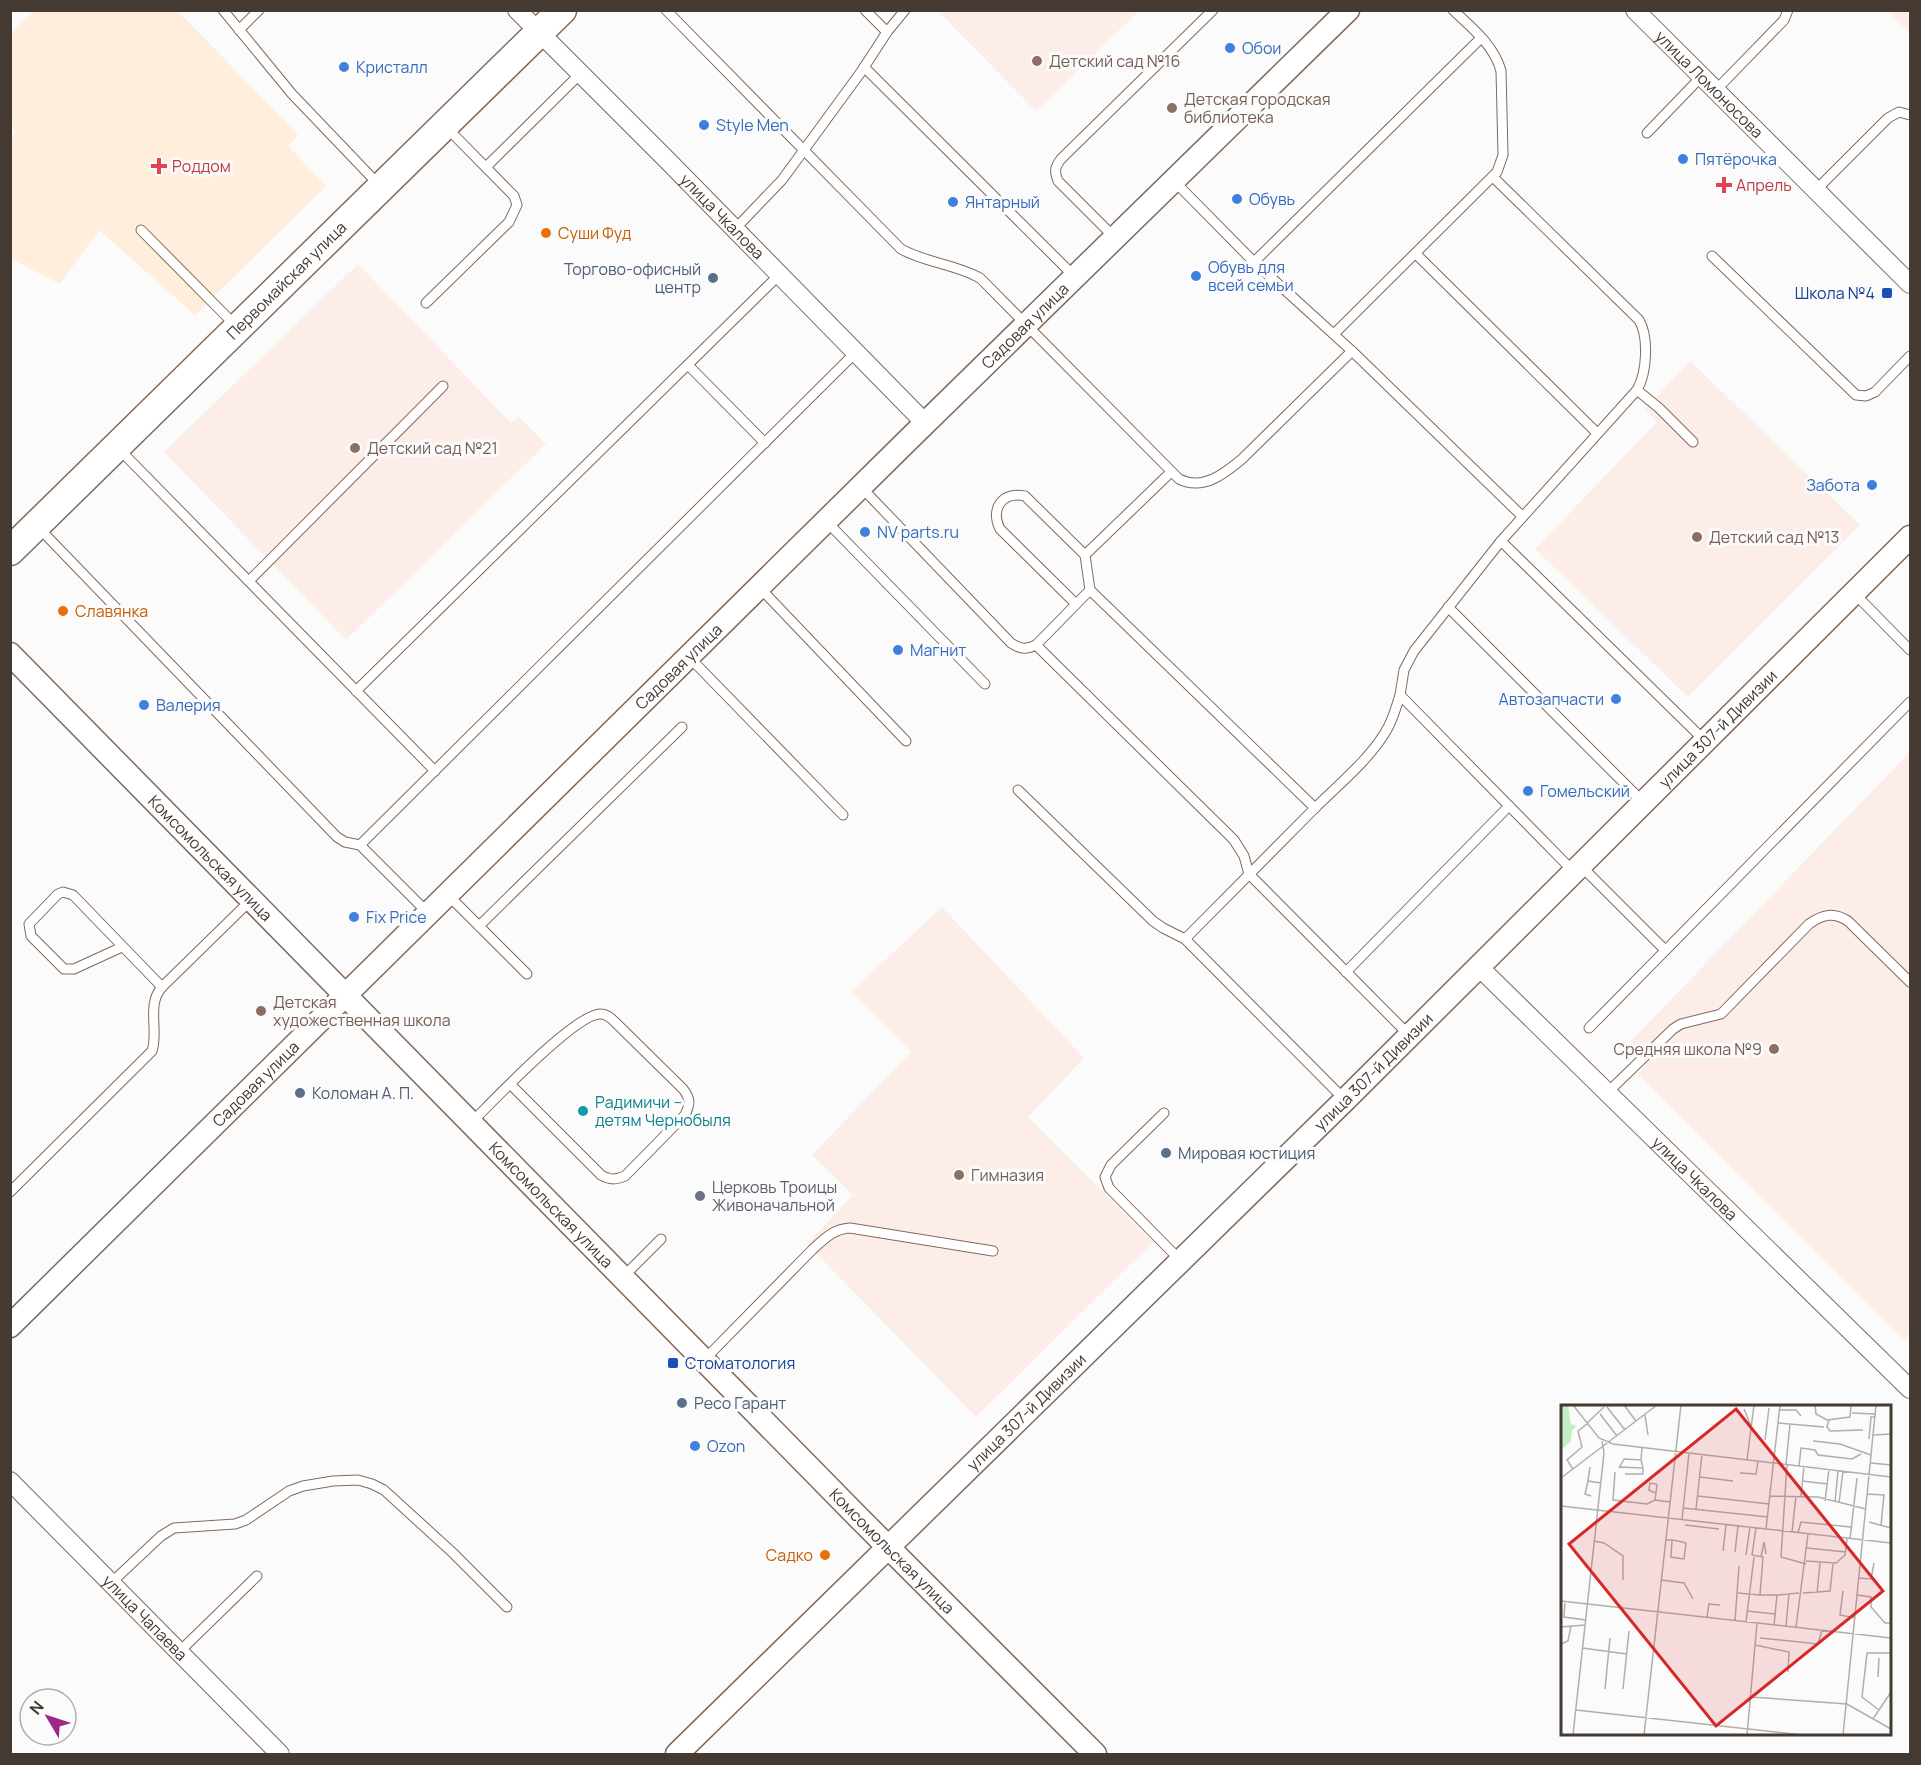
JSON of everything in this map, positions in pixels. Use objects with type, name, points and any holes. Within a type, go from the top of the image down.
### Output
[{"type":"main road","name":"Первомайская улица","points":[[10,550],[562,10]]},
{"type":"street","name":"улица Чкалова","points":[[516,10],[780,274],[926,424]]},
{"type":"street","name":"Садовая улица","points":[[10,1326],[1348,10]]},
{"type":"street","name":"улица Ломоносова","points":[[1635,10],[1911,284]]},
{"type":"street","name":"улица 307-й Дивизии","points":[[677,1755],[1410,1036],[1911,537]]},
{"type":"street","name":"Комсомольская улица","points":[[10,654],[887,1547],[1095,1755]]},
{"type":"street","name":"улица Чкалова","points":[[1479,967],[1911,1389]]},
{"type":"street","name":"улица Чапаева","points":[[10,1481],[280,1755]]},
{"type":"lane","points":[[220,10],[292,94],[381,187]]},
{"type":"lane","points":[[239,30],[259,10]]},
{"type":"lane","points":[[666,10],[901,249],[915,256],[970,272],[980,278],[1171,472],[1187,483],[1204,483],[1242,459],[1352,351]]},
{"type":"lane","points":[[865,10],[887,32]]},
{"type":"lane","points":[[735,229],[782,180],[905,10]]},
{"type":"lane","points":[[1115,238],[1058,181],[1055,174],[1056,166],[1213,10]]},
{"type":"lane","points":[[1334,334],[1497,172],[1503,155],[1501,70],[1492,50],[1454,10]]},
{"type":"lane","points":[[1715,91],[1785,20],[1788,10]]},
{"type":"lane","points":[[1254,262],[1481,38]]},
{"type":"lane","points":[[864,67],[1076,277]]},
{"type":"lane","points":[[486,167],[580,74]]},
{"type":"lane","points":[[1647,133],[1701,77]]},
{"type":"lane","points":[[1816,190],[1888,118],[1899,112],[1911,115]]},
{"type":"lane","points":[[426,303],[509,222],[517,205],[514,196],[444,125]]},
{"type":"lane","points":[[1185,939],[1373,748],[1386,732],[1394,715],[1404,670],[1409,660],[1501,541],[1637,390],[1643,376],[1646,339],[1639,320],[1493,177]]},
{"type":"lane","points":[[1174,181],[1254,262],[1352,351],[1522,516]]},
{"type":"lane","points":[[141,230],[238,327]]},
{"type":"lane","points":[[1416,254],[1597,433]]},
{"type":"lane","points":[[1712,256],[1856,395],[1866,396],[1875,392],[1911,356]]},
{"type":"lane","points":[[356,691],[780,274]]},
{"type":"lane","points":[[360,844],[856,352]]},
{"type":"lane","points":[[688,365],[765,443]]},
{"type":"lane","points":[[249,581],[443,386]]},
{"type":"lane","points":[[1637,390],[1693,442]]},
{"type":"lane","points":[[117,446],[435,771]]},
{"type":"lane","points":[[1085,555],[1171,472]]},
{"type":"lane","points":[[861,487],[1011,643],[1019,648],[1028,649],[1036,645],[1090,590]]},
{"type":"lane","points":[[1076,604],[1000,529],[997,522],[997,507],[1009,496],[1025,496],[1085,555],[1090,590],[1315,808]]},
{"type":"lane","points":[[826,522],[985,684]]},
{"type":"lane","points":[[36,526],[337,837],[345,843],[360,844],[429,914]]},
{"type":"lane","points":[[1501,541],[1704,741]]},
{"type":"lane","points":[[759,588],[906,741]]},
{"type":"lane","points":[[1854,593],[1911,650]]},
{"type":"lane","points":[[1448,607],[1643,802]]},
{"type":"lane","points":[[1036,645],[1234,840],[1244,856],[1249,874],[1410,1036]]},
{"type":"lane","points":[[689,657],[843,815]]},
{"type":"lane","points":[[1400,695],[1509,806],[1665,950]]},
{"type":"lane","points":[[1589,1028],[1911,702]]},
{"type":"lane","points":[[479,926],[682,727]]},
{"type":"lane","points":[[1018,790],[1153,921],[1185,939],[1345,1100]]},
{"type":"lane","points":[[1346,972],[1509,806]]},
{"type":"lane","points":[[122,947],[74,969],[64,969],[31,936],[28,924],[58,894],[68,893],[122,947],[162,987]]},
{"type":"lane","points":[[448,895],[527,974]]},
{"type":"lane","points":[[10,1192],[152,1051],[154,998],[162,987],[252,899]]},
{"type":"lane","points":[[1607,1094],[1673,1029],[1681,1024],[1721,1014],[1818,917],[1829,914],[1839,915],[1848,921],[1911,982]]},
{"type":"lane","points":[[472,1122],[510,1084],[557,1040],[590,1016],[600,1013],[616,1023],[683,1089],[689,1096],[690,1104],[684,1114],[625,1176],[608,1179],[601,1175],[510,1084]]},
{"type":"lane","points":[[1164,1113],[1111,1165],[1105,1177],[1109,1188],[1181,1261]]},
{"type":"lane","points":[[704,1360],[812,1250],[829,1234],[840,1228],[993,1251]]},
{"type":"lane","points":[[623,1277],[661,1239]]},
{"type":"lane","points":[[111,1583],[162,1536],[174,1528],[235,1524],[289,1491],[333,1481],[358,1480],[384,1490],[453,1553],[507,1607]]},
{"type":"lane","points":[[179,1652],[257,1576]]},
{"type":"shaded area","name":"Роддом","points":[[34,11],[178,11],[298,135],[288,146],[326,186],[195,315],[99,230],[60,284],[11,259],[10,139],[16,131],[11,125],[10,35]]},
{"type":"shaded area","name":"Детский сад №16","points":[[938,11],[1139,11],[1036,111]]},
{"type":"shaded area","points":[[1888,11],[1910,11],[1910,33]]},
{"type":"shaded area","name":"Детский сад №21","points":[[358,264],[511,423],[518,416],[546,444],[346,640],[164,452]]},
{"type":"shaded area","name":"Детский сад №13","points":[[1690,361],[1860,525],[1688,697],[1535,549],[1657,422],[1645,409]]},
{"type":"shaded area","name":"Средняя школа №9","points":[[1910,752],[1910,1334],[1904,1341],[1638,1074],[1650,1061],[1630,1042]]},
{"type":"shaded area","name":"Гимназия","points":[[942,907],[1084,1058],[1028,1117],[1153,1242],[976,1417],[807,1244],[853,1195],[812,1155],[911,1052],[851,992]]},
{"type":"place","name":"Обои","points":[[1230,48]]},
{"type":"place","name":"Детский сад №16","points":[[1037,61]]},
{"type":"place","name":"Кристалл","points":[[344,67]]},
{"type":"place","name":"Детская городская библиотека","points":[[1172,108]]},
{"type":"place","name":"Style Men","points":[[704,125]]},
{"type":"place","name":"Пятёрочка","points":[[1683,159]]},
{"type":"place","name":"Роддом","points":[[159,166]]},
{"type":"place","name":"Апрель","points":[[1724,185]]},
{"type":"place","name":"Обувь","points":[[1237,199]]},
{"type":"place","name":"Янтарный","points":[[953,202]]},
{"type":"place","name":"Суши Фуд","points":[[546,233]]},
{"type":"place","name":"Обувь для всей семьи","points":[[1196,276]]},
{"type":"place","name":"Торгово-офисный центр","points":[[713,278]]},
{"type":"place","name":"Школа №4","points":[[1887,293]]},
{"type":"place","name":"Детский сад №21","points":[[355,448]]},
{"type":"place","name":"Забота","points":[[1872,485]]},
{"type":"place","name":"NV parts.ru","points":[[865,532]]},
{"type":"place","name":"Детский сад №13","points":[[1697,537]]},
{"type":"place","name":"Славянка","points":[[63,611]]},
{"type":"place","name":"Магнит","points":[[898,650]]},
{"type":"place","name":"Автозапчасти","points":[[1616,699]]},
{"type":"place","name":"Валерия","points":[[144,705]]},
{"type":"place","name":"Гомельский","points":[[1528,791]]},
{"type":"place","name":"Fix Price","points":[[354,917]]},
{"type":"place","name":"Детская художественная школа","points":[[261,1011]]},
{"type":"place","name":"Средняя школа №9","points":[[1774,1049]]},
{"type":"place","name":"Коломан А. П.","points":[[300,1093]]},
{"type":"place","name":"Радимичи – детям Чернобыля","points":[[583,1111]]},
{"type":"place","name":"Мировая юстиция","points":[[1166,1153]]},
{"type":"place","name":"Гимназия","points":[[959,1175]]},
{"type":"place","name":"Церковь Троицы Живоначальной","points":[[700,1196]]},
{"type":"place","name":"Стоматология","points":[[673,1363]]},
{"type":"place","name":"Ресо Гарант","points":[[682,1403]]},
{"type":"place","name":"Ozon","points":[[695,1446]]},
{"type":"place","name":"Садко","points":[[825,1555]]}]
